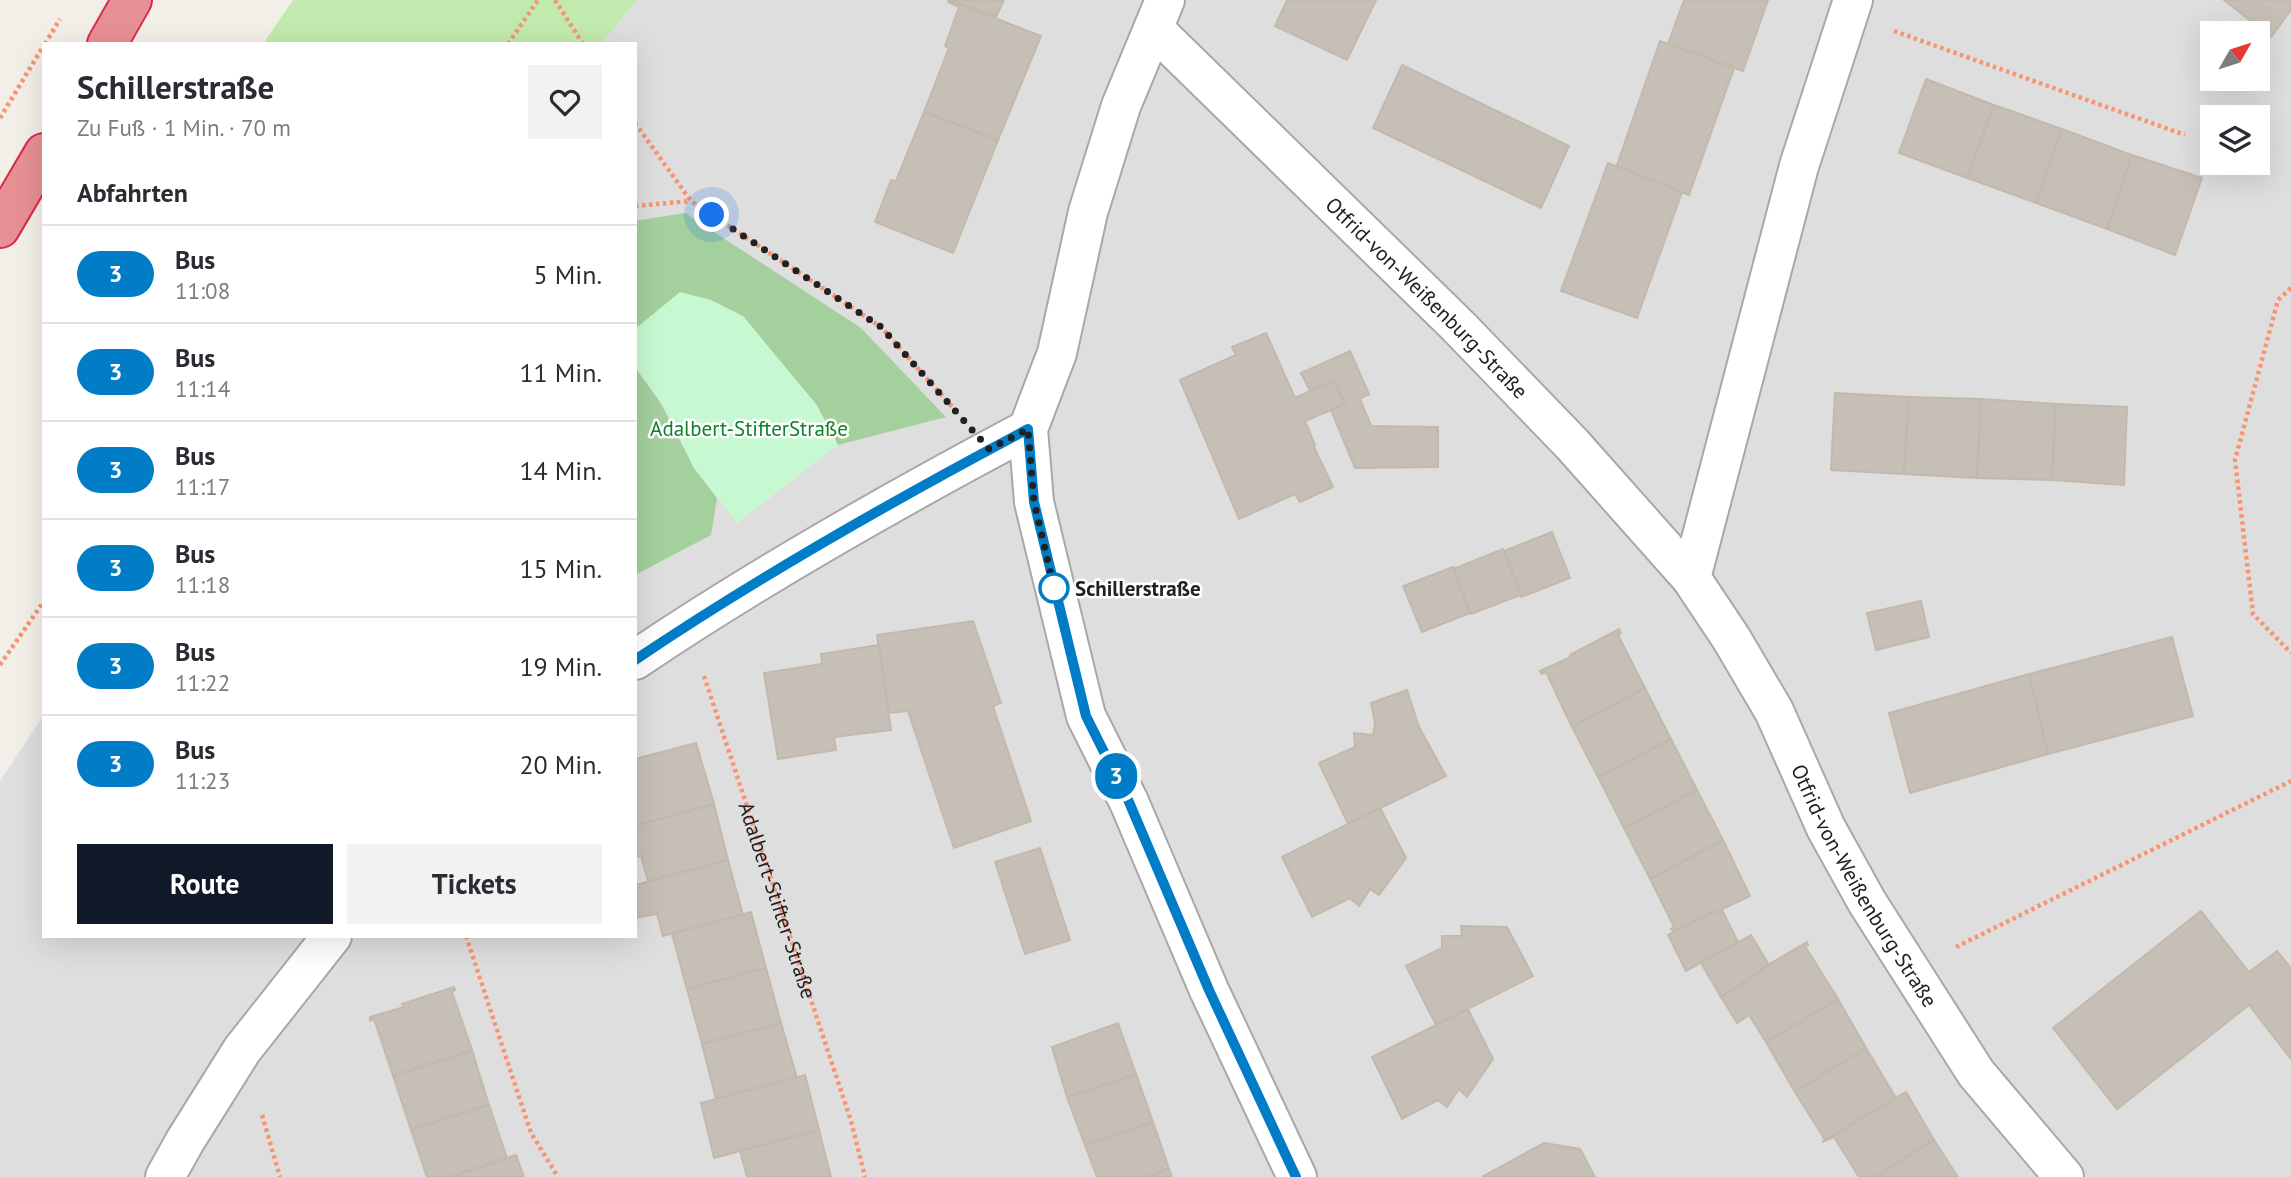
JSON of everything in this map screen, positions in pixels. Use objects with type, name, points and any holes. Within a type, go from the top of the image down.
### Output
[{"type":"highway","points":[[108,42],[132,0]]},
{"type":"highway","points":[[0,228],[42,156]]},
{"type":"street","points":[[1691,578],[1799,166],[1850,7]]},
{"type":"street","points":[[1159,14],[1117,120],[1088,212],[1057,353],[1028,429],[1034,502],[1086,716],[1129,802],[1209,990],[1297,1177]]},
{"type":"street","name":"Otfrid-von-Weißenburg-Straße","points":[[1159,14],[1572,444],[1691,578],[1731,638],[1774,711],[1826,828],[1867,901],[1976,1073],[2064,1177]]},
{"type":"street","points":[[637,659],[687,625],[896,501],[1028,429]]},
{"type":"street","points":[[165,1177],[242,1050],[330,938]]},
{"type":"path","points":[[509,42],[538,0]]},
{"type":"path","points":[[555,0],[582,42]]},
{"type":"path","points":[[1850,7],[2185,135]]},
{"type":"path","points":[[46,42],[64,11]]},
{"type":"path","points":[[0,118],[42,48]]},
{"type":"path","points":[[637,126],[691,201],[881,327],[989,449]]},
{"type":"path","points":[[637,206],[691,201]]},
{"type":"path","points":[[2291,288],[2278,300],[2235,460],[2253,614],[2291,653]]},
{"type":"path","points":[[0,665],[42,604]]},
{"type":"path","name":"Adalbert-Stifter-Straße","points":[[687,625],[836,1077],[865,1177]]},
{"type":"path","points":[[1910,970],[2291,781]]},
{"type":"path","points":[[467,938],[531,1133],[558,1177]]},
{"type":"shaded area","points":[[637,0],[2291,0],[2291,1177],[0,1177],[0,781],[42,718],[42,938],[637,938],[637,42],[603,42]]},
{"type":"green space","points":[[293,0],[637,0],[603,42],[264,42]]},
{"type":"green space","points":[[685,213],[861,328],[946,417],[838,445],[816,404],[637,330],[637,221]]},
{"type":"green space","name":"Adalbert-StifterStraße","points":[[680,292],[711,300],[743,316],[816,404],[838,445],[737,523],[694,468],[665,408],[637,370],[637,327]]},
{"type":"green space","points":[[637,370],[660,402],[694,468],[717,498],[711,535],[637,574]]},
{"type":"building","points":[[949,0],[1004,0],[996,17]]},
{"type":"building","points":[[949,0],[1041,36],[998,140],[924,112],[949,48],[945,46],[959,7],[948,2]]},
{"type":"building","points":[[1287,0],[1376,0],[1347,60],[1275,26]]},
{"type":"building","points":[[1684,0],[1768,0],[1743,71],[1668,44]]},
{"type":"building","points":[[2224,0],[2291,0],[2291,10],[2271,37],[2270,21],[2251,21]]},
{"type":"building","points":[[1660,41],[1734,68],[1689,195],[1616,168]]},
{"type":"building","points":[[1402,65],[1569,146],[1541,208],[1373,128]]},
{"type":"building","points":[[1926,79],[1994,105],[1967,178],[1899,153]]},
{"type":"building","points":[[1994,105],[2062,129],[2036,203],[1967,178]]},
{"type":"building","points":[[924,112],[998,140],[953,253],[875,222],[891,180],[896,181]]},
{"type":"building","points":[[2062,129],[2132,155],[2107,229],[2036,203]]},
{"type":"building","points":[[2132,155],[2202,178],[2175,255],[2107,229]]},
{"type":"building","points":[[1608,163],[1682,192],[1637,318],[1561,291]]},
{"type":"building","points":[[1266,333],[1295,398],[1334,380],[1345,404],[1305,421],[1333,487],[1300,502],[1295,494],[1239,519],[1180,380],[1236,355],[1232,347]]},
{"type":"building","points":[[1350,351],[1369,394],[1360,399],[1371,426],[1438,427],[1438,467],[1355,468],[1331,410],[1345,404],[1334,380],[1310,391],[1301,373]]},
{"type":"building","points":[[1835,393],[1909,397],[1904,474],[1831,470]]},
{"type":"building","points":[[1909,397],[1981,399],[1977,478],[1904,474]]},
{"type":"building","points":[[1981,399],[2056,404],[2052,480],[1977,478]]},
{"type":"building","points":[[2056,404],[2127,407],[2124,485],[2052,480]]},
{"type":"building","points":[[1552,532],[1570,578],[1521,597],[1504,551]]},
{"type":"building","points":[[1503,549],[1521,595],[1471,614],[1453,569]]},
{"type":"building","points":[[1453,567],[1470,613],[1422,632],[1403,586]]},
{"type":"building","points":[[1921,601],[1929,637],[1876,650],[1867,613]]},
{"type":"building","points":[[973,621],[1001,703],[993,706],[1031,821],[954,848],[908,711],[888,713],[877,635]]},
{"type":"building","points":[[1619,629],[1621,633],[1618,635],[1645,688],[1572,727],[1546,672],[1542,674],[1540,671],[1571,657],[1570,655]]},
{"type":"building","points":[[2172,637],[2193,716],[2048,754],[2029,674]]},
{"type":"building","points":[[879,645],[891,730],[834,737],[836,750],[778,759],[764,673],[822,664],[821,654]]},
{"type":"building","points":[[2029,674],[2048,754],[1910,793],[1889,713]]},
{"type":"building","points":[[1645,688],[1671,739],[1598,777],[1572,727]]},
{"type":"building","points":[[1407,690],[1419,727],[1446,776],[1348,824],[1319,763],[1355,747],[1354,733],[1373,735],[1375,723],[1371,703]]},
{"type":"building","points":[[1671,739],[1697,790],[1624,828],[1598,777]]},
{"type":"building","points":[[696,743],[714,804],[637,825],[637,758]]},
{"type":"building","points":[[1697,790],[1723,840],[1650,879],[1624,828]]},
{"type":"building","points":[[714,804],[728,860],[648,881],[641,856],[637,857],[637,825]]},
{"type":"building","points":[[1380,808],[1406,858],[1379,895],[1370,889],[1359,906],[1350,898],[1312,917],[1282,857]]},
{"type":"building","points":[[1723,840],[1750,896],[1674,932],[1650,879]]},
{"type":"building","points":[[1040,848],[1070,940],[1025,954],[995,862]]},
{"type":"building","points":[[728,860],[743,915],[663,936],[657,914],[637,918],[637,884]]},
{"type":"building","points":[[1722,910],[1738,942],[1686,971],[1668,935]]},
{"type":"building","points":[[2201,911],[2249,972],[2277,951],[2291,968],[2291,1059],[2249,1005],[2117,1109],[2053,1028]]},
{"type":"building","points":[[751,912],[766,968],[687,989],[672,934]]},
{"type":"building","points":[[1461,926],[1507,927],[1533,976],[1436,1025],[1406,966],[1442,948],[1442,936],[1462,936]]},
{"type":"building","points":[[1751,935],[1769,965],[1721,997],[1701,963]]},
{"type":"building","points":[[1807,942],[1808,945],[1805,946],[1838,999],[1766,1042],[1749,1015],[1737,1023],[1721,997]]},
{"type":"building","points":[[766,968],[781,1023],[702,1044],[687,989]]},
{"type":"building","points":[[454,987],[452,992],[472,1050],[393,1076],[374,1019],[370,1021],[370,1017]]},
{"type":"building","points":[[1838,999],[1866,1048],[1795,1092],[1766,1042]]},
{"type":"building","points":[[1468,1009],[1493,1059],[1467,1097],[1459,1089],[1447,1107],[1438,1100],[1402,1119],[1372,1057]]},
{"type":"building","points":[[781,1023],[797,1078],[716,1099],[702,1044]]},
{"type":"building","points":[[1118,1023],[1136,1074],[1067,1097],[1052,1047]]},
{"type":"building","points":[[1866,1048],[1896,1098],[1825,1140],[1795,1092]]},
{"type":"building","points":[[472,1050],[489,1105],[411,1130],[393,1076]]},
{"type":"building","points":[[1136,1074],[1153,1122],[1085,1145],[1067,1097]]},
{"type":"building","points":[[805,1075],[819,1130],[714,1158],[701,1103]]},
{"type":"building","points":[[1906,1092],[1934,1140],[1875,1177],[1859,1177],[1834,1137],[1822,1142]]},
{"type":"building","points":[[489,1105],[507,1158],[450,1177],[427,1177],[411,1130]]},
{"type":"building","points":[[1153,1122],[1169,1169],[1146,1177],[1097,1177],[1085,1145]]},
{"type":"building","points":[[819,1130],[831,1177],[747,1177],[740,1151]]},
{"type":"building","points":[[1934,1140],[1958,1177],[1875,1177]]},
{"type":"building","points":[[1544,1143],[1580,1149],[1595,1177],[1482,1177]]},
{"type":"building","points":[[516,1155],[524,1177],[450,1177]]},
{"type":"building","points":[[1169,1169],[1172,1177],[1146,1177]]},
{"type":"bus line","name":"3","points":[[637,659],[687,625],[918,488],[1028,429],[1034,502],[1086,716],[1129,802],[1209,990],[1296,1177]]},
{"type":"place","name":"Schillerstraße","points":[[1054,588]]},
{"type":"route","points":[[712,215],[881,327],[989,449],[1028,429],[1034,502],[1054,588]]}]
